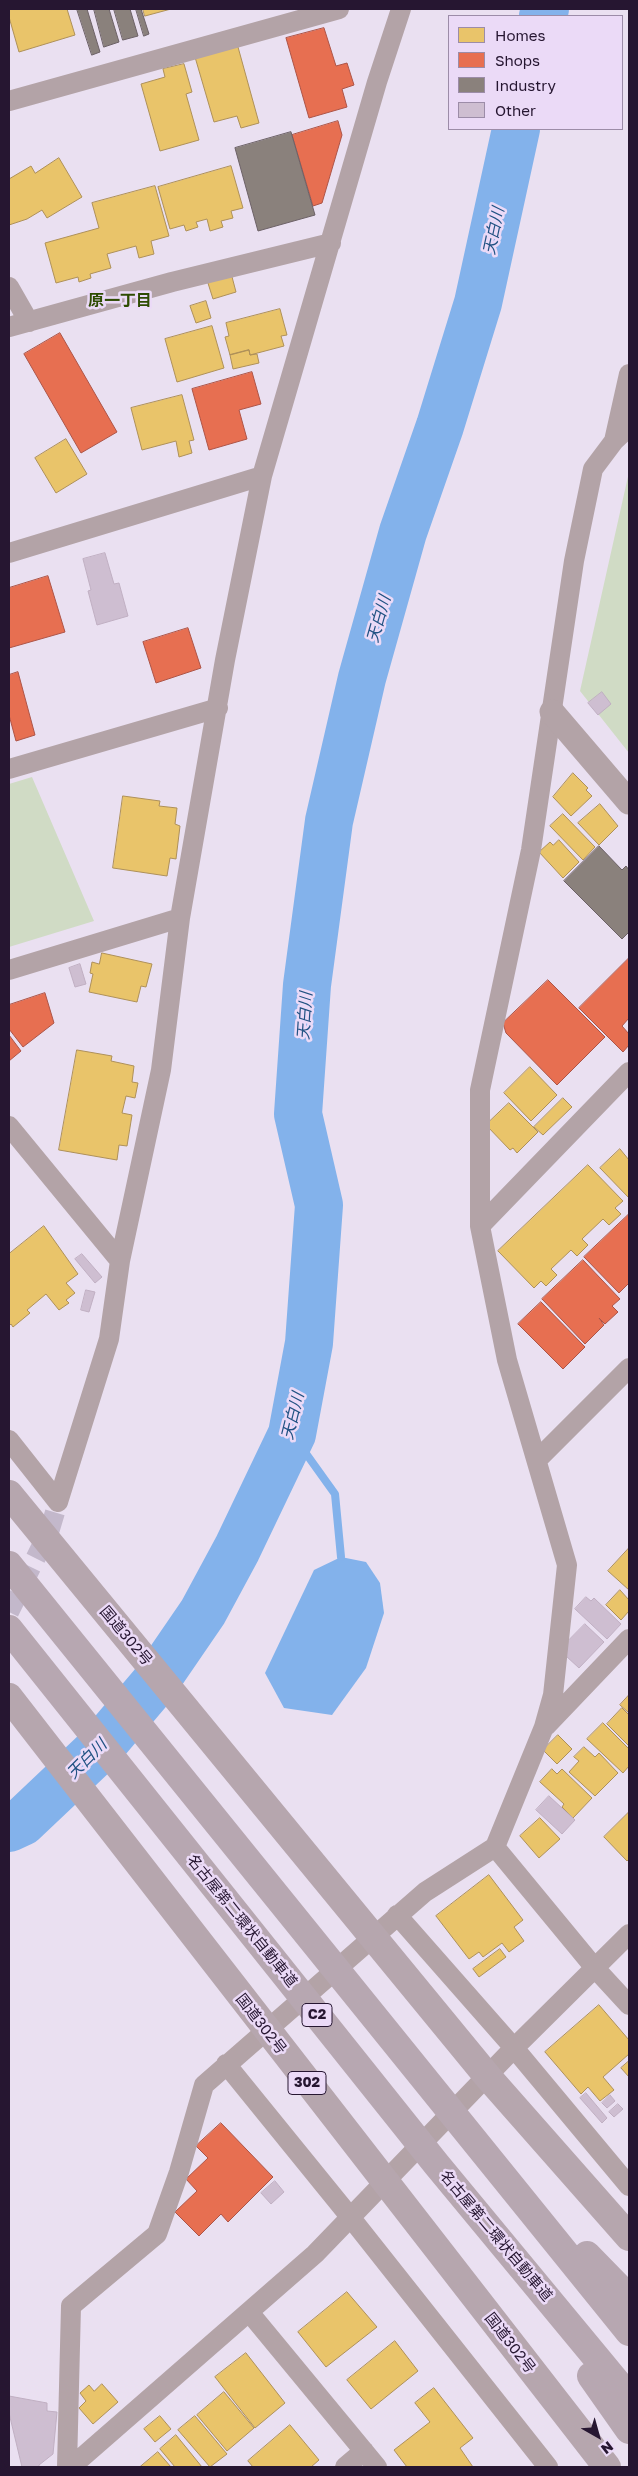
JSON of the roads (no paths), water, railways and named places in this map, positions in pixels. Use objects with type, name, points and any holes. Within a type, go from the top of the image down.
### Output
[{"type":"highway","name":"国道302号","points":[[9,1494],[488,2077],[629,2237]]},
{"type":"highway","points":[[9,1565],[629,2332]]},
{"type":"highway","name":"名古屋第二環状自動車道","points":[[9,1629],[468,2202],[629,2398]]},
{"type":"highway","name":"国道302号","points":[[9,1697],[608,2467]]},
{"type":"highway","points":[[480,2148],[629,2298]]},
{"type":"highway","points":[[468,2202],[629,2430]]},
{"type":"street","points":[[9,101],[339,9]]},
{"type":"street","points":[[9,1440],[58,1502],[109,1339],[120,1261],[160,1070],[180,918],[262,476],[377,82],[401,9]]},
{"type":"street","points":[[9,327],[172,282],[331,243]]},
{"type":"street","points":[[9,287],[29,322]]},
{"type":"street","points":[[614,441],[629,374]]},
{"type":"street","points":[[69,2467],[71,2306],[157,2234],[179,2172],[204,2085],[425,1892],[495,1848],[544,1727],[553,1695],[567,1565],[507,1360],[480,1226],[480,1090],[531,850],[574,561],[593,469],[614,441],[629,427]]},
{"type":"street","points":[[9,553],[262,476]]},
{"type":"street","points":[[9,770],[218,708]]},
{"type":"street","points":[[552,712],[629,802]]},
{"type":"street","points":[[9,970],[180,918]]},
{"type":"street","points":[[480,1226],[629,1072]]},
{"type":"street","points":[[9,1126],[120,1261]]},
{"type":"street","points":[[537,1460],[629,1368]]},
{"type":"street","points":[[544,1727],[629,1639]]},
{"type":"street","points":[[495,1848],[594,1967],[629,2005]]},
{"type":"street","points":[[397,1915],[514,2048],[629,2186]]},
{"type":"street","points":[[69,2467],[316,2254],[514,2048],[629,1934]]},
{"type":"street","points":[[226,2064],[351,2218],[548,2467]]},
{"type":"street","points":[[249,2312],[377,2467]]},
{"type":"street","points":[[345,2467],[364,2451]]},
{"type":"water","points":[[341,1557],[366,1562],[380,1583],[384,1613],[366,1668],[332,1715],[284,1708],[265,1673],[314,1570]]},
{"type":"waterway","name":"天白川","points":[[543,15],[545,9]]},
{"type":"waterway","name":"天白川","points":[[9,1828],[22,1822],[97,1751],[153,1685],[203,1612],[237,1549],[292,1434],[309,1343],[319,1205],[298,1114],[307,985],[329,821],[362,678],[403,532],[440,426],[478,303],[516,130]]},
{"type":"waterway","points":[[292,1434],[335,1494],[341,1557]]},
{"type":"tunnel","points":[[9,1612],[50,1529],[58,1502]]},
{"type":"district","name":"原一丁目","points":[[120,301]]}]
